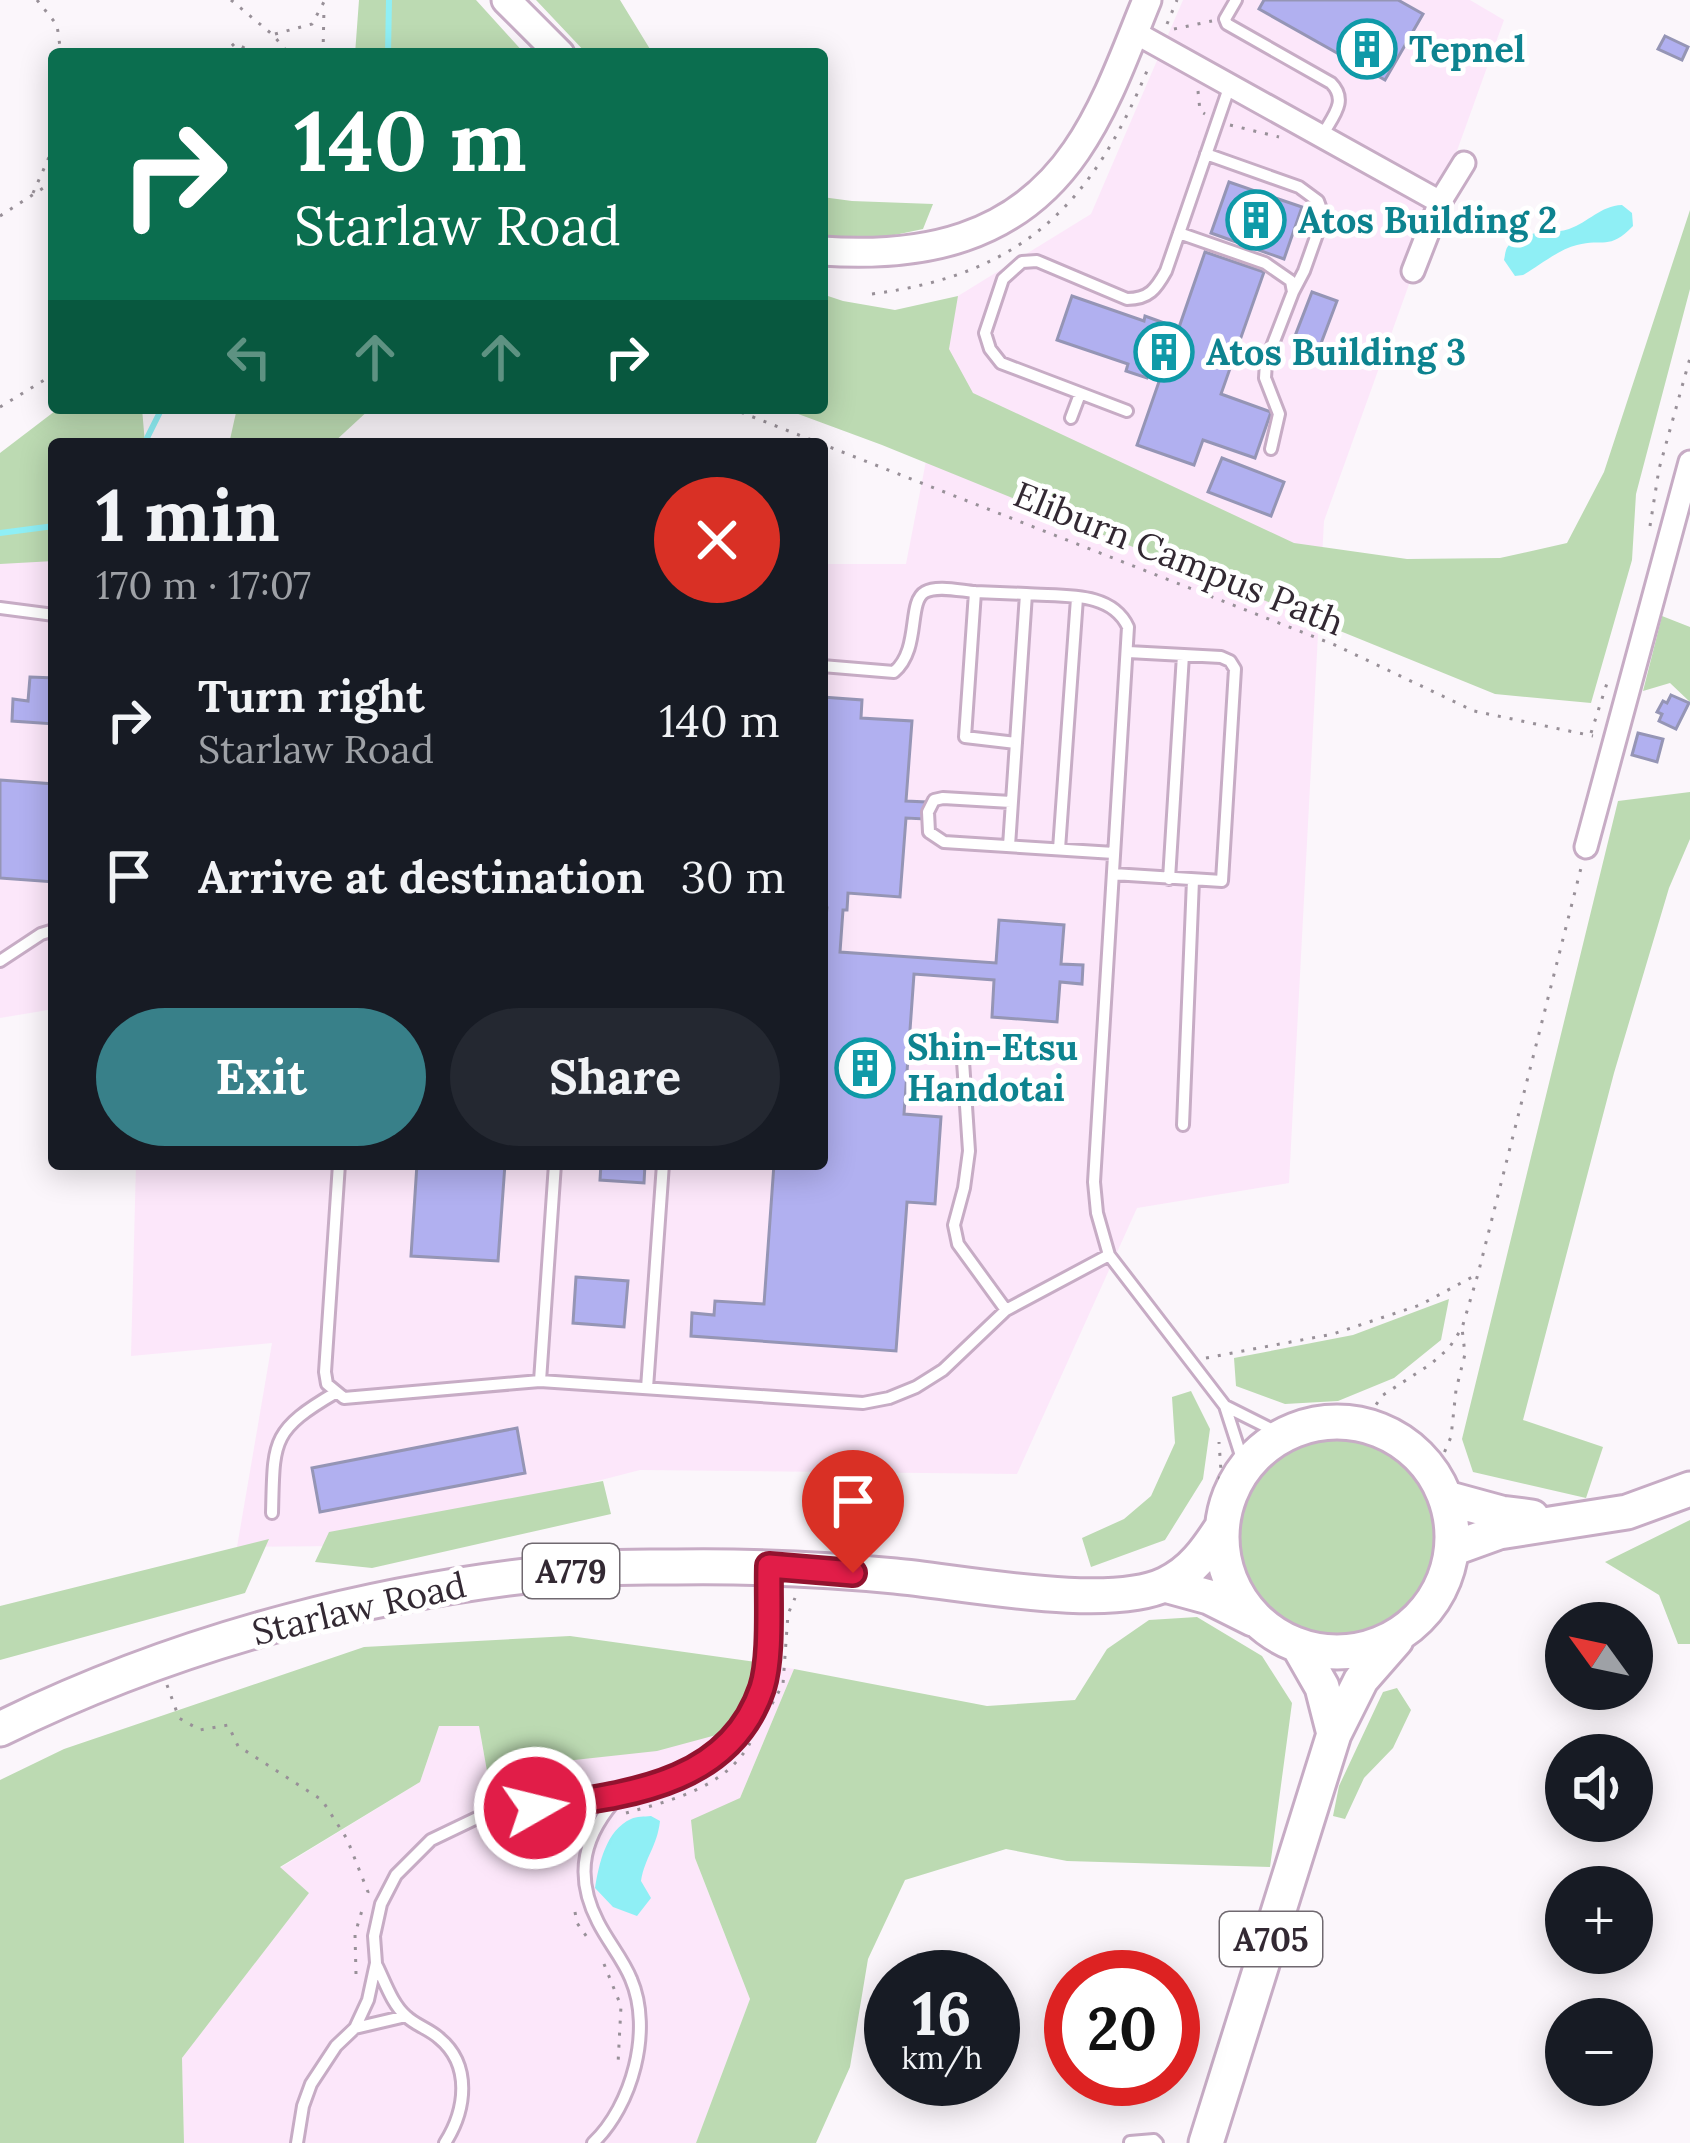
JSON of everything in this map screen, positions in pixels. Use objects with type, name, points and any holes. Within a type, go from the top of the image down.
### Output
[{"type":"main road","points":[[1165,1585],[1200,1561],[1245,1468],[1264,1448],[1282,1435],[1326,1422],[1362,1424],[1392,1435],[1420,1456],[1440,1486],[1502,1513],[1564,1520]]},
{"type":"main road","name":"A705","points":[[1206,2143],[1334,1734],[1361,1680],[1424,1613],[1443,1583],[1452,1550],[1440,1486]]},
{"type":"main road","points":[[1452,1550],[1499,1532],[1627,1512],[1690,1489]]},
{"type":"main road","points":[[1217,1518],[1232,1585],[1258,1622],[1298,1646],[1342,1652],[1397,1638]]},
{"type":"main road","name":"Starlaw Road","points":[[0,1729],[157,1661],[228,1638],[481,1580],[600,1568],[769,1566],[1076,1594],[1116,1594],[1165,1585]]},
{"type":"main road","name":"A779","points":[[1165,1585],[1209,1598],[1258,1622]]},
{"type":"main road","points":[[1298,1646],[1322,1687],[1334,1734]]},
{"type":"street","points":[[506,0],[554,48]]},
{"type":"street","points":[[828,251],[864,254],[931,248],[997,224],[1038,193],[1078,148],[1114,80],[1147,0]]},
{"type":"street","points":[[1134,32],[1440,202]]},
{"type":"street","points":[[1413,271],[1440,202],[1464,163]]},
{"type":"street","points":[[1586,847],[1690,462]]},
{"type":"lane","points":[[1236,0],[1225,19],[1227,24],[1338,89],[1341,96],[1322,136]]},
{"type":"lane","points":[[1127,411],[1001,363],[986,333],[1004,279],[1022,262],[1037,261],[1127,299],[1154,292],[1166,271],[1229,86]]},
{"type":"lane","points":[[1206,154],[1299,188],[1318,201],[1322,212],[1304,272],[1266,362],[1265,378],[1279,414],[1270,449]]},
{"type":"lane","points":[[1179,233],[1264,263],[1291,281],[1293,292]]},
{"type":"lane","points":[[1071,418],[1080,394]]},
{"type":"lane","points":[[828,666],[894,672],[906,662],[916,601],[931,589],[1102,601],[1122,614],[1128,628],[1128,652],[1094,1182],[1097,1213],[1108,1255],[1225,1406],[1245,1468]]},
{"type":"lane","points":[[975,592],[964,737],[1016,743]]},
{"type":"lane","points":[[1009,846],[1026,594]]},
{"type":"lane","points":[[1059,849],[1077,598]]},
{"type":"lane","points":[[0,608],[48,614]]},
{"type":"lane","points":[[1113,874],[1222,881],[1235,669],[1221,657],[1128,652]]},
{"type":"lane","points":[[1169,879],[1184,655]]},
{"type":"lane","points":[[1011,802],[934,800],[927,820],[929,832],[944,842],[1114,853]]},
{"type":"lane","points":[[1183,1125],[1193,880]]},
{"type":"lane","points":[[0,961],[48,932]]},
{"type":"lane","points":[[962,1046],[969,1151],[954,1225],[958,1244],[1006,1310]]},
{"type":"lane","points":[[339,1170],[325,1372],[327,1384],[344,1398],[540,1381],[837,1403],[889,1399],[943,1370],[1006,1310],[1108,1255]]},
{"type":"lane","points":[[540,1381],[555,1170]]},
{"type":"lane","points":[[647,1388],[663,1170]]},
{"type":"lane","points":[[272,1513],[274,1450],[284,1430],[335,1393]]},
{"type":"lane","points":[[1225,1406],[1282,1435]]},
{"type":"lane","points":[[297,2143],[311,2084],[336,2046],[355,2028],[368,2000],[381,1904],[396,1875],[431,1840],[479,1817],[646,1790],[701,1767],[745,1724],[762,1686],[769,1566]]},
{"type":"lane","points":[[597,2141],[630,2086],[638,2054],[639,2011],[633,1982],[598,1922],[585,1888],[590,1838],[602,1814],[620,1795]]},
{"type":"lane","points":[[376,1963],[394,2002],[457,2058],[463,2084],[461,2112],[445,2143]]},
{"type":"lane","points":[[355,2028],[406,2016]]},
{"type":"lane","points":[[1130,2142],[1157,2143]]},
{"type":"path","points":[[37,0],[57,25],[60,48]]},
{"type":"path","points":[[231,0],[282,46]]},
{"type":"path","points":[[273,35],[312,24],[324,3]]},
{"type":"path","points":[[323,48],[324,3]]},
{"type":"path","points":[[1165,31],[1225,19]]},
{"type":"path","points":[[1197,89],[1200,111],[1232,125],[1290,139]]},
{"type":"path","points":[[32,195],[48,159]]},
{"type":"path","points":[[0,216],[48,185]]},
{"type":"path","points":[[1648,539],[1659,470],[1690,358]]},
{"type":"path","points":[[0,407],[48,378]]},
{"type":"path","name":"Eliburn Campus Path","points":[[745,414],[806,438]]},
{"type":"path","name":"Eliburn Campus Path","points":[[828,446],[1334,645],[1474,712],[1591,735],[1611,672]]},
{"type":"path","points":[[1362,1424],[1383,1395],[1431,1364],[1462,1327],[1586,847]]},
{"type":"path","points":[[1214,1370],[1206,1358],[1333,1334],[1420,1305],[1478,1274]]},
{"type":"path","points":[[1440,1486],[1465,1354],[1462,1327]]},
{"type":"path","points":[[1217,1518],[1220,1441],[1233,1430]]},
{"type":"path","points":[[773,1702],[783,1684],[788,1614],[802,1592]]},
{"type":"path","points":[[157,1661],[179,1718],[200,1730],[228,1725],[238,1745],[322,1800],[335,1820],[368,1892],[355,1934],[356,1971]]},
{"type":"path","points":[[616,1818],[704,1788],[743,1756],[753,1738]]},
{"type":"path","points":[[574,1906],[577,1923],[596,1951]]},
{"type":"path","points":[[605,1964],[621,2006],[616,2075]]},
{"type":"shaded area","points":[[1183,0],[1470,0],[1504,20],[1324,521],[1289,1183],[1137,1208],[1017,1474],[640,1470],[344,1546],[237,1547],[272,1343],[131,1356],[136,1170],[828,1170],[828,564],[906,564],[958,296],[1091,214]]},
{"type":"shaded area","points":[[48,475],[48,1010],[0,1018],[0,490]]},
{"type":"shaded area","points":[[756,1662],[794,1669],[740,1798],[695,1858],[750,1999],[696,2143],[184,2143],[182,2058],[309,1893],[280,1868],[420,1782],[439,1726],[479,1726],[487,1770],[527,1758],[565,1761],[749,1696]]},
{"type":"green space","points":[[359,0],[476,0],[520,48],[355,48]]},
{"type":"green space","points":[[536,0],[620,0],[649,48],[581,48]]},
{"type":"green space","points":[[828,198],[933,204],[923,229],[871,240],[828,237]]},
{"type":"green space","points":[[1690,210],[1690,289],[1636,494],[1632,560],[1591,703],[1495,694],[798,414],[828,414],[828,296],[895,310],[958,296],[949,349],[973,393],[1294,543],[1407,559],[1500,558],[1567,543],[1604,472]]},
{"type":"green space","points":[[51,414],[142,414],[144,438],[48,438],[48,561],[0,564],[0,453]]},
{"type":"green space","points":[[236,414],[364,414],[338,438],[230,438]]},
{"type":"green space","points":[[1662,616],[1690,627],[1690,702],[1670,683],[1643,691]]},
{"type":"green space","points":[[1690,792],[1690,839],[1669,888],[1614,1073],[1523,1420],[1603,1447],[1586,1498],[1473,1472],[1462,1439],[1618,801]]},
{"type":"green space","points":[[1449,1299],[1441,1340],[1394,1378],[1338,1401],[1285,1404],[1236,1386],[1234,1358],[1353,1335]]},
{"type":"green space","points":[[1191,1391],[1210,1429],[1203,1479],[1165,1540],[1091,1567],[1082,1538],[1124,1519],[1151,1496],[1175,1443],[1172,1397]]},
{"type":"green space","points":[[1338,1433],[1378,1440],[1411,1463],[1434,1496],[1441,1536],[1434,1576],[1411,1609],[1378,1632],[1338,1639],[1298,1632],[1265,1609],[1242,1576],[1235,1536],[1242,1496],[1265,1463],[1298,1440]]},
{"type":"green space","points":[[603,1481],[611,1514],[372,1568],[315,1562],[329,1532]]},
{"type":"green space","points":[[1690,1520],[1690,1644],[1678,1644],[1659,1595],[1605,1562]]},
{"type":"green space","points":[[269,1539],[245,1593],[0,1660],[0,1606]]},
{"type":"green space","points":[[1197,1617],[1262,1656],[1292,1703],[1270,1867],[1067,1861],[1006,1849],[905,1880],[872,1950],[864,1950],[864,1983],[850,2067],[816,2143],[696,2143],[750,1999],[695,1858],[691,1820],[740,1798],[794,1669],[987,1706],[1075,1700],[1107,1649],[1149,1620]]},
{"type":"green space","points":[[570,1636],[756,1662],[749,1696],[720,1734],[657,1751],[565,1761],[528,1758],[518,1773],[487,1771],[479,1726],[439,1726],[420,1782],[280,1867],[309,1893],[182,2058],[184,2143],[0,2143],[0,1780],[64,1749],[364,1647]]},
{"type":"green space","points":[[1397,1688],[1411,1710],[1393,1748],[1364,1778],[1345,1819],[1333,1816],[1339,1786],[1383,1692]]},
{"type":"water","points":[[1622,205],[1632,213],[1633,226],[1618,239],[1570,247],[1523,275],[1515,276],[1504,260],[1508,246],[1518,238],[1569,229]]},
{"type":"water","points":[[651,1816],[660,1821],[641,1881],[651,1898],[637,1916],[613,1907],[595,1888],[615,1831],[631,1819]]},
{"type":"building","name":"Tepnel","points":[[1264,0],[1398,0],[1423,14],[1385,80],[1259,9]]},
{"type":"building","points":[[1665,36],[1688,47],[1682,60],[1658,49]]},
{"type":"building","name":"Atos Building 2","points":[[1229,182],[1302,207],[1284,259],[1211,233]]},
{"type":"building","name":"Atos Building 3","points":[[1205,252],[1264,272],[1221,394],[1271,412],[1255,458],[1203,440],[1194,465],[1137,445],[1161,376],[1150,372],[1147,378],[1126,371],[1128,364],[1057,340],[1072,296],[1144,321],[1145,316],[1167,324],[1163,335],[1175,339]]},
{"type":"building","points":[[1312,292],[1337,301],[1320,346],[1295,336]]},
{"type":"building","points":[[1222,458],[1284,482],[1271,516],[1208,492]]},
{"type":"building","points":[[30,677],[48,678],[48,724],[12,721],[13,699],[28,701]]},
{"type":"building","points":[[1671,695],[1689,703],[1676,729],[1659,721],[1662,714],[1657,712]]},
{"type":"building","name":"Shin-Etsu Handotai","points":[[828,697],[862,700],[861,718],[912,721],[906,801],[926,802],[925,819],[906,818],[900,897],[848,893],[840,952],[996,963],[999,920],[1064,925],[1061,964],[1083,965],[1082,984],[1060,982],[1057,1022],[992,1017],[994,980],[914,974],[904,1114],[941,1117],[935,1204],[907,1202],[896,1351],[691,1336],[692,1313],[714,1315],[715,1301],[764,1304],[774,1170],[828,1170]]},
{"type":"building","points":[[1638,733],[1663,739],[1657,762],[1632,755]]},
{"type":"building","points":[[0,780],[48,784],[48,882],[0,878]]},
{"type":"building","points":[[417,1170],[505,1170],[498,1261],[411,1256]]},
{"type":"building","points":[[601,1170],[645,1170],[644,1183],[600,1180]]},
{"type":"building","points":[[576,1277],[628,1281],[624,1327],[573,1323]]},
{"type":"building","points":[[517,1428],[525,1473],[320,1512],[312,1468]]},
{"type":"waterway","points":[[388,48],[389,0]]},
{"type":"waterway","points":[[147,438],[159,414]]},
{"type":"waterway","points":[[0,533],[48,527]]},
{"type":"place","name":"Tepnel","points":[[1367,49]]},
{"type":"place","name":"Atos Building 2","points":[[1256,220]]},
{"type":"place","name":"Atos Building 3","points":[[1164,352]]},
{"type":"place","name":"Shin-Etsu Handotai","points":[[865,1068]]},
{"type":"route","points":[[535,1808],[646,1790],[701,1767],[745,1724],[762,1686],[769,1566],[853,1573]]}]
